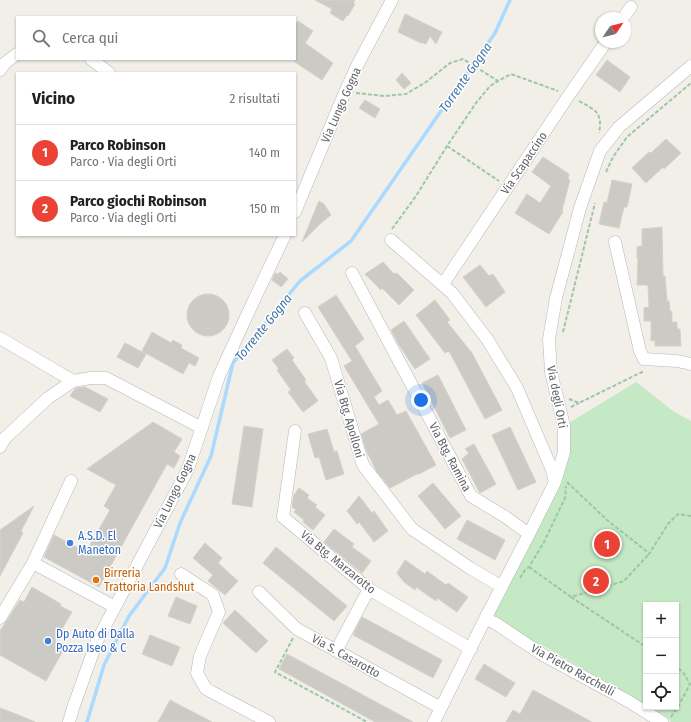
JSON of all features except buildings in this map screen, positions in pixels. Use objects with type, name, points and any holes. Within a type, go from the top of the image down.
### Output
[{"type":"street","name":"Via Lungo Gogna","points":[[296,210],[345,92],[392,0]]},
{"type":"street","points":[[627,12],[631,7]]},
{"type":"street","name":"Via Scapaccino","points":[[443,284],[602,48]]},
{"type":"street","points":[[0,70],[5,63],[16,55]]},
{"type":"street","points":[[92,60],[108,72]]},
{"type":"street","name":"Via degli Orti","points":[[434,722],[529,534],[560,482],[564,452],[564,426],[551,372],[549,338],[556,298],[580,208],[600,152],[619,127],[691,66]]},
{"type":"street","name":"Via Lungo Gogna","points":[[69,722],[97,641],[188,469],[220,376],[285,236]]},
{"type":"street","points":[[391,240],[452,292],[487,339],[517,388],[552,470],[560,482]]},
{"type":"street","points":[[615,242],[640,351],[644,359],[677,361],[691,364]]},
{"type":"street","name":"Via Btg. Ramina","points":[[352,272],[471,496],[507,518],[529,534]]},
{"type":"street","name":"Via Btg. Apolloni","points":[[305,313],[331,358],[363,465],[412,529],[470,568],[502,587]]},
{"type":"street","points":[[0,338],[73,381]]},
{"type":"street","points":[[0,447],[5,438],[48,398],[73,381],[91,378],[106,378],[202,428]]},
{"type":"street","name":"Via Btg. Marzarotto","points":[[295,431],[283,517],[369,590],[471,649]]},
{"type":"street","points":[[0,618],[33,563],[71,482]]},
{"type":"street","points":[[33,563],[115,607]]},
{"type":"street","points":[[181,574],[213,595],[219,612],[200,656],[197,673],[206,689],[269,722]]},
{"type":"street","points":[[336,650],[369,590]]},
{"type":"street","name":"Via S. Casarotto","points":[[259,592],[297,629],[441,708]]},
{"type":"street","name":"Via Pietro Racchelli","points":[[485,619],[495,623],[543,655],[628,701],[662,722]]},
{"type":"path","points":[[345,92],[385,96],[406,94],[426,82],[450,63],[463,59],[498,81]]},
{"type":"path","points":[[391,240],[386,237],[416,196],[446,146],[476,103],[490,86],[511,74],[554,88],[595,110],[600,118],[601,126],[598,144],[600,152]]},
{"type":"path","points":[[606,172],[613,157],[628,137],[691,83]]},
{"type":"path","points":[[446,146],[508,187]]},
{"type":"path","points":[[562,337],[596,199]]},
{"type":"path","points":[[567,409],[644,371],[650,359]]},
{"type":"path","points":[[564,397],[579,403]]},
{"type":"path","points":[[560,482],[649,554]]},
{"type":"path","points":[[517,582],[525,570],[529,567],[544,542],[565,498],[560,482]]},
{"type":"path","points":[[571,597],[624,581],[649,554],[668,524],[678,514],[691,516]]},
{"type":"path","points":[[529,567],[643,645]]},
{"type":"path","points":[[297,629],[275,672],[367,722]]},
{"type":"path","points":[[667,722],[679,705],[690,684],[683,672],[679,669]]},
{"type":"green space","points":[[636,382],[673,411],[691,421],[691,722],[671,722],[668,718],[654,710],[679,710],[679,602],[643,602],[643,703],[547,648],[485,619],[555,482],[564,426]]},
{"type":"waterway","name":"Torrente Gogna","points":[[87,722],[104,665],[129,616],[165,568],[180,523],[211,456],[233,363],[300,281],[351,241],[495,33],[510,0]]},
{"type":"place","name":"A.S.D. El Maneton","points":[[70,543]]},
{"type":"place","name":"Parco Robinson","points":[[607,544]]},
{"type":"place","name":"Birreria Trattoria Landshut","points":[[96,580]]},
{"type":"place","name":"Parco giochi Robinson","points":[[596,581]]},
{"type":"place","name":"Dp Auto di Dalla Pozza Iseo & C","points":[[48,641]]}]
